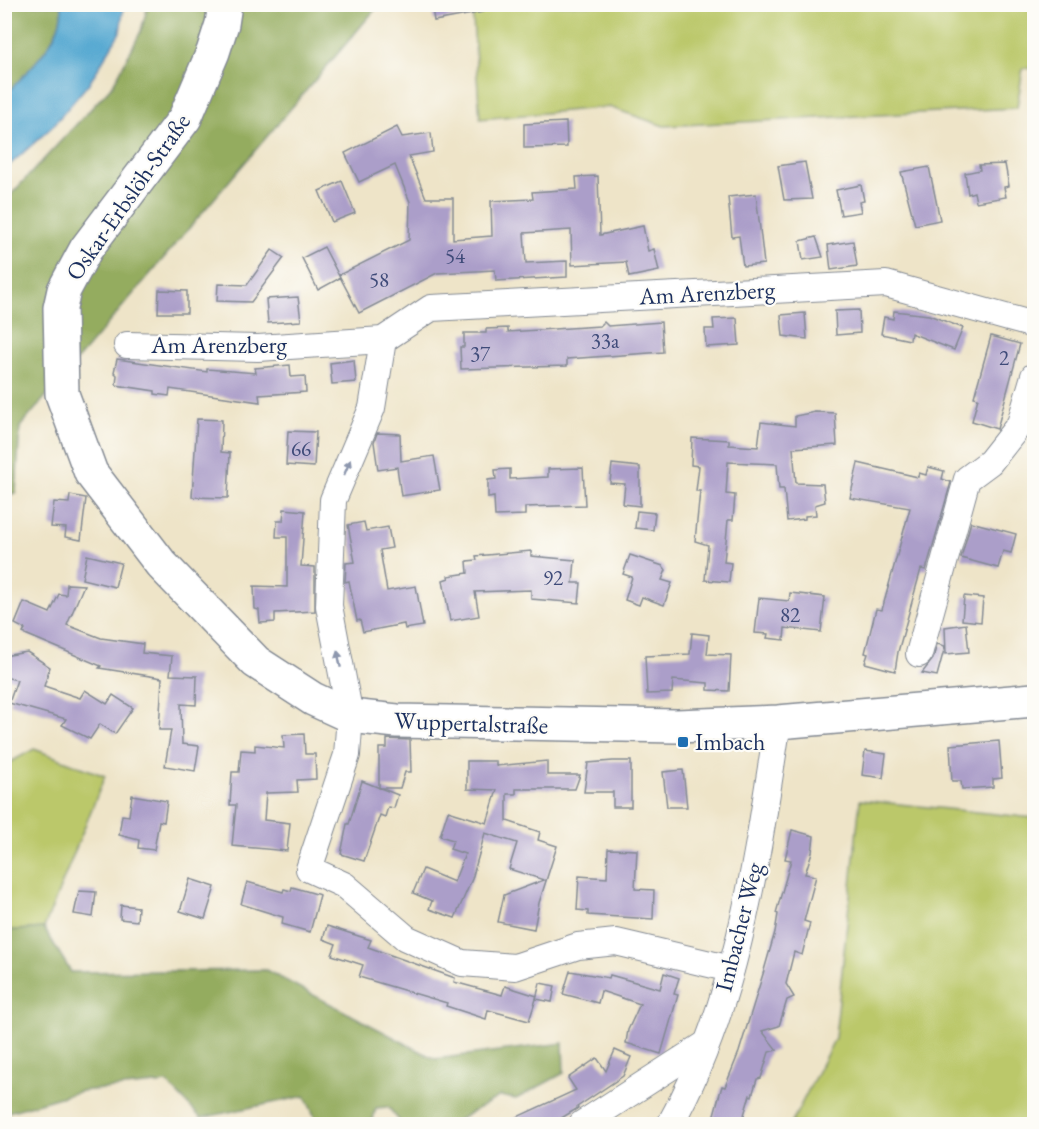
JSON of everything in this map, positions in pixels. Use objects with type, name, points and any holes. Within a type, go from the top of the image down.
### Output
[{"type":"main road","name":"Oskar-Erbslöh-Straße","points":[[62,394],[60,308],[64,290],[86,249],[185,118],[213,52],[222,24],[225,4]]},
{"type":"main road","name":"Wuppertalstraße","points":[[62,394],[91,473],[161,564],[256,662],[313,699],[350,716],[396,721],[612,726],[778,722],[1035,700]]},
{"type":"street","name":"Am Arenzberg","points":[[127,345],[258,348],[383,340],[431,308],[886,284],[1035,325]]},
{"type":"street","points":[[383,340],[372,408],[333,500],[329,606],[350,716],[347,755],[309,869],[344,885],[406,938],[462,963],[516,967],[578,946],[616,942],[731,969]]},
{"type":"street","points":[[919,654],[967,479],[990,462],[1020,424],[1035,376]]},
{"type":"street","name":"Imbacher Weg","points":[[670,1125],[706,1044],[731,969],[758,850],[778,722]]},
{"type":"street","points":[[582,1125],[706,1044]]},
{"type":"green space","points":[[5,5],[62,5],[61,18],[50,43],[5,95]]},
{"type":"green space","points":[[148,5],[379,5],[20,427],[16,492],[5,498],[4,202],[113,85],[141,31]]},
{"type":"green space","points":[[472,5],[1034,5],[1034,69],[1023,68],[1017,108],[664,126],[609,107],[480,119]]},
{"type":"green space","points":[[34,749],[105,776],[44,928],[5,931],[5,765]]},
{"type":"green space","points":[[860,800],[1034,818],[1034,1124],[791,1124],[835,1038]]},
{"type":"green space","points":[[44,928],[71,972],[266,970],[435,1059],[563,1043],[564,1073],[516,1099],[500,1096],[451,1124],[402,1124],[388,1107],[376,1108],[372,1123],[374,1124],[318,1124],[305,1096],[201,1118],[167,1083],[81,1091],[5,1113],[5,931]]},
{"type":"water","points":[[62,5],[124,5],[120,32],[90,82],[52,127],[5,169],[5,95],[50,43],[61,18]]},
{"type":"building","points":[[444,4],[483,4],[484,12],[434,21],[432,7]]},
{"type":"building","points":[[566,122],[567,147],[524,148],[524,124]]},
{"type":"building","points":[[397,127],[402,137],[431,133],[433,152],[409,156],[426,198],[453,198],[453,239],[492,236],[491,201],[533,199],[532,192],[577,189],[576,177],[598,176],[600,235],[643,226],[648,251],[654,249],[659,271],[629,277],[626,262],[572,265],[571,230],[524,233],[526,263],[567,261],[567,277],[496,281],[495,270],[437,273],[359,313],[339,275],[409,240],[410,202],[395,165],[359,182],[345,153]]},
{"type":"building","points":[[805,162],[812,199],[784,200],[778,166]]},
{"type":"building","points":[[1005,164],[1009,186],[1004,187],[1006,197],[976,202],[974,192],[968,194],[965,173],[980,170],[979,165]]},
{"type":"building","points":[[929,167],[940,220],[915,225],[901,172]]},
{"type":"building","points":[[342,181],[355,213],[332,222],[319,191]]},
{"type":"building","points":[[861,185],[864,201],[859,202],[861,212],[841,215],[836,190]]},
{"type":"building","points":[[756,194],[764,264],[743,266],[739,236],[732,237],[728,197]]},
{"type":"building","points":[[816,237],[823,257],[803,260],[800,241]]},
{"type":"building","points":[[853,241],[857,266],[831,270],[828,245]]},
{"type":"building","points":[[324,247],[340,278],[318,290],[302,258]]},
{"type":"building","points":[[272,250],[284,258],[251,302],[217,301],[218,284],[247,285]]},
{"type":"building","points":[[159,290],[187,291],[187,313],[158,313]]},
{"type":"building","points":[[298,297],[301,321],[268,323],[266,299]]},
{"type":"building","points":[[859,310],[860,333],[836,335],[835,311]]},
{"type":"building","points":[[894,311],[929,315],[963,328],[954,350],[911,333],[910,340],[881,334],[884,317],[893,319]]},
{"type":"building","points":[[805,313],[807,339],[783,336],[781,315]]},
{"type":"building","points":[[737,318],[739,345],[706,347],[705,329],[714,329],[713,319]]},
{"type":"building","points":[[604,322],[608,326],[661,322],[663,352],[567,359],[567,366],[461,369],[460,347],[464,347],[464,333],[486,333],[486,329],[508,328],[508,332],[600,326]]},
{"type":"building","points":[[991,336],[1020,344],[997,429],[972,421],[978,398],[974,397]]},
{"type":"building","points":[[117,359],[207,372],[207,369],[256,373],[255,368],[290,365],[291,377],[305,376],[306,392],[259,395],[260,402],[170,389],[169,396],[155,394],[155,391],[116,385],[117,375],[114,372]]},
{"type":"building","points":[[354,360],[356,382],[332,384],[330,363]]},
{"type":"building","points":[[815,412],[835,413],[837,445],[793,448],[796,483],[823,484],[825,502],[815,505],[816,515],[787,521],[784,489],[779,489],[777,464],[728,462],[726,494],[735,495],[733,520],[728,520],[724,562],[731,563],[729,582],[705,580],[708,545],[695,541],[700,491],[696,491],[699,466],[691,465],[692,438],[729,440],[729,445],[758,447],[761,422],[795,426],[795,416]]},
{"type":"building","points":[[197,419],[222,420],[221,452],[230,453],[228,498],[192,497]]},
{"type":"building","points":[[288,431],[316,432],[314,467],[286,465]]},
{"type":"building","points":[[377,433],[400,434],[401,461],[434,456],[440,490],[401,496],[397,467],[378,470],[374,442]]},
{"type":"building","points":[[858,463],[918,477],[919,473],[926,475],[928,467],[944,471],[942,479],[951,482],[926,570],[921,569],[895,671],[865,663],[868,654],[865,653],[876,609],[882,610],[910,508],[850,498]]},
{"type":"building","points":[[612,464],[640,467],[640,506],[623,504],[625,484],[610,483]]},
{"type":"building","points":[[583,468],[585,505],[525,507],[525,515],[495,516],[494,497],[488,498],[488,480],[496,479],[495,470],[510,469],[510,479],[548,477],[548,469]]},
{"type":"building","points":[[70,495],[86,498],[81,540],[65,537],[66,528],[51,527],[54,502],[69,503]]},
{"type":"building","points":[[284,509],[305,511],[301,566],[315,567],[315,611],[275,613],[275,622],[260,623],[259,610],[255,609],[254,586],[287,587],[287,537],[276,537],[277,521],[283,521]]},
{"type":"building","points":[[637,511],[655,513],[653,530],[635,528]]},
{"type":"building","points":[[364,522],[366,531],[388,527],[392,548],[380,550],[387,591],[416,586],[423,626],[405,629],[404,624],[363,632],[360,620],[357,621],[349,581],[345,582],[346,563],[355,562],[348,525]]},
{"type":"building","points":[[971,522],[1016,534],[1011,553],[1003,551],[998,568],[961,558]]},
{"type":"building","points":[[531,551],[531,556],[575,560],[573,583],[581,583],[579,603],[531,599],[531,590],[475,592],[479,616],[450,621],[443,580],[449,578],[448,576],[468,573],[467,561],[477,560],[476,556]]},
{"type":"building","points":[[87,555],[121,563],[115,587],[82,579]]},
{"type":"building","points":[[630,555],[663,566],[666,570],[662,580],[672,583],[664,605],[642,597],[639,605],[625,600],[632,577],[623,574]]},
{"type":"building","points":[[67,584],[84,585],[67,625],[101,638],[143,644],[142,653],[172,656],[170,675],[197,676],[196,705],[181,704],[182,744],[199,746],[195,771],[165,766],[171,730],[159,730],[162,678],[99,668],[101,666],[23,633],[25,629],[15,624],[24,602],[50,613],[59,594],[66,595]]},
{"type":"building","points":[[790,593],[825,597],[821,632],[785,628],[784,640],[767,638],[768,634],[755,633],[759,598],[789,601]]},
{"type":"building","points":[[964,596],[983,598],[981,622],[962,620]]},
{"type":"building","points":[[966,624],[969,652],[946,654],[945,627]]},
{"type":"building","points":[[692,633],[709,635],[707,654],[731,655],[729,691],[708,690],[708,683],[673,680],[672,693],[647,694],[645,656],[690,654]]},
{"type":"building","points":[[937,644],[945,646],[937,676],[922,673],[933,659]]},
{"type":"building","points":[[27,652],[50,667],[44,686],[80,698],[85,690],[107,704],[113,695],[133,708],[115,734],[100,724],[90,739],[62,725],[66,719],[9,703],[17,680],[4,677],[4,656]]},
{"type":"building","points":[[304,734],[305,754],[315,754],[316,779],[297,780],[298,792],[266,793],[264,820],[290,823],[287,851],[232,846],[236,805],[230,805],[232,772],[239,772],[241,750],[255,751],[255,745],[284,748],[283,735]]},
{"type":"building","points":[[387,739],[410,740],[411,772],[405,772],[400,788],[379,788],[379,748],[387,748]]},
{"type":"building","points":[[999,741],[1002,778],[993,779],[993,787],[962,789],[961,781],[952,781],[950,745]]},
{"type":"building","points":[[865,751],[886,754],[883,778],[862,775]]},
{"type":"building","points":[[467,761],[496,761],[496,766],[547,761],[547,775],[580,775],[575,789],[516,789],[516,794],[507,794],[507,821],[540,832],[538,840],[557,846],[539,903],[534,929],[498,922],[504,895],[544,880],[509,869],[517,843],[485,833],[472,879],[455,918],[429,909],[432,901],[413,893],[423,869],[454,882],[465,854],[450,849],[453,840],[440,836],[448,811],[487,823],[497,790],[467,789]]},
{"type":"building","points":[[631,761],[631,807],[613,807],[613,792],[584,792],[588,763]]},
{"type":"building","points":[[683,770],[687,807],[667,807],[663,772]]},
{"type":"building","points":[[362,781],[398,795],[394,808],[388,807],[385,817],[380,815],[364,861],[341,854],[347,824],[349,824]]},
{"type":"building","points":[[132,795],[167,801],[164,822],[159,821],[154,850],[138,848],[139,840],[119,835],[122,815],[129,816]]},
{"type":"building","points":[[792,830],[814,836],[805,874],[816,876],[804,921],[810,923],[802,955],[794,952],[786,984],[794,997],[787,1000],[779,1026],[762,1031],[777,1050],[769,1052],[761,1078],[757,1079],[752,1096],[750,1095],[741,1125],[711,1125],[722,1086],[725,1087],[739,1052],[775,932],[778,914],[776,913],[791,860],[785,859]]},
{"type":"building","points":[[608,849],[637,850],[635,889],[654,890],[653,919],[588,915],[588,911],[577,910],[579,876],[607,878]]},
{"type":"building","points":[[190,879],[215,887],[205,919],[180,911]]},
{"type":"building","points":[[247,882],[283,892],[284,889],[291,891],[292,887],[320,895],[310,932],[282,924],[283,917],[241,904]]},
{"type":"building","points":[[79,891],[96,892],[93,917],[74,914]]},
{"type":"building","points":[[121,905],[138,907],[137,921],[120,919]]},
{"type":"building","points":[[327,926],[371,940],[368,947],[455,978],[454,982],[502,995],[505,986],[537,996],[529,1021],[488,1010],[486,1019],[446,1006],[447,1003],[359,977],[363,965],[332,955],[336,944],[323,939]]},
{"type":"building","points":[[570,971],[609,978],[610,975],[660,989],[664,973],[679,978],[674,994],[678,995],[661,1054],[626,1043],[628,1030],[640,1004],[601,991],[598,1003],[563,994]]},
{"type":"building","points":[[540,983],[555,986],[552,1002],[536,999]]},
{"type":"building","points":[[615,1050],[631,1057],[623,1076],[578,1108],[550,1125],[500,1125],[576,1090],[568,1078],[597,1058],[606,1071]]},
{"type":"place","name":"Imbach","points":[[683,742]]}]
